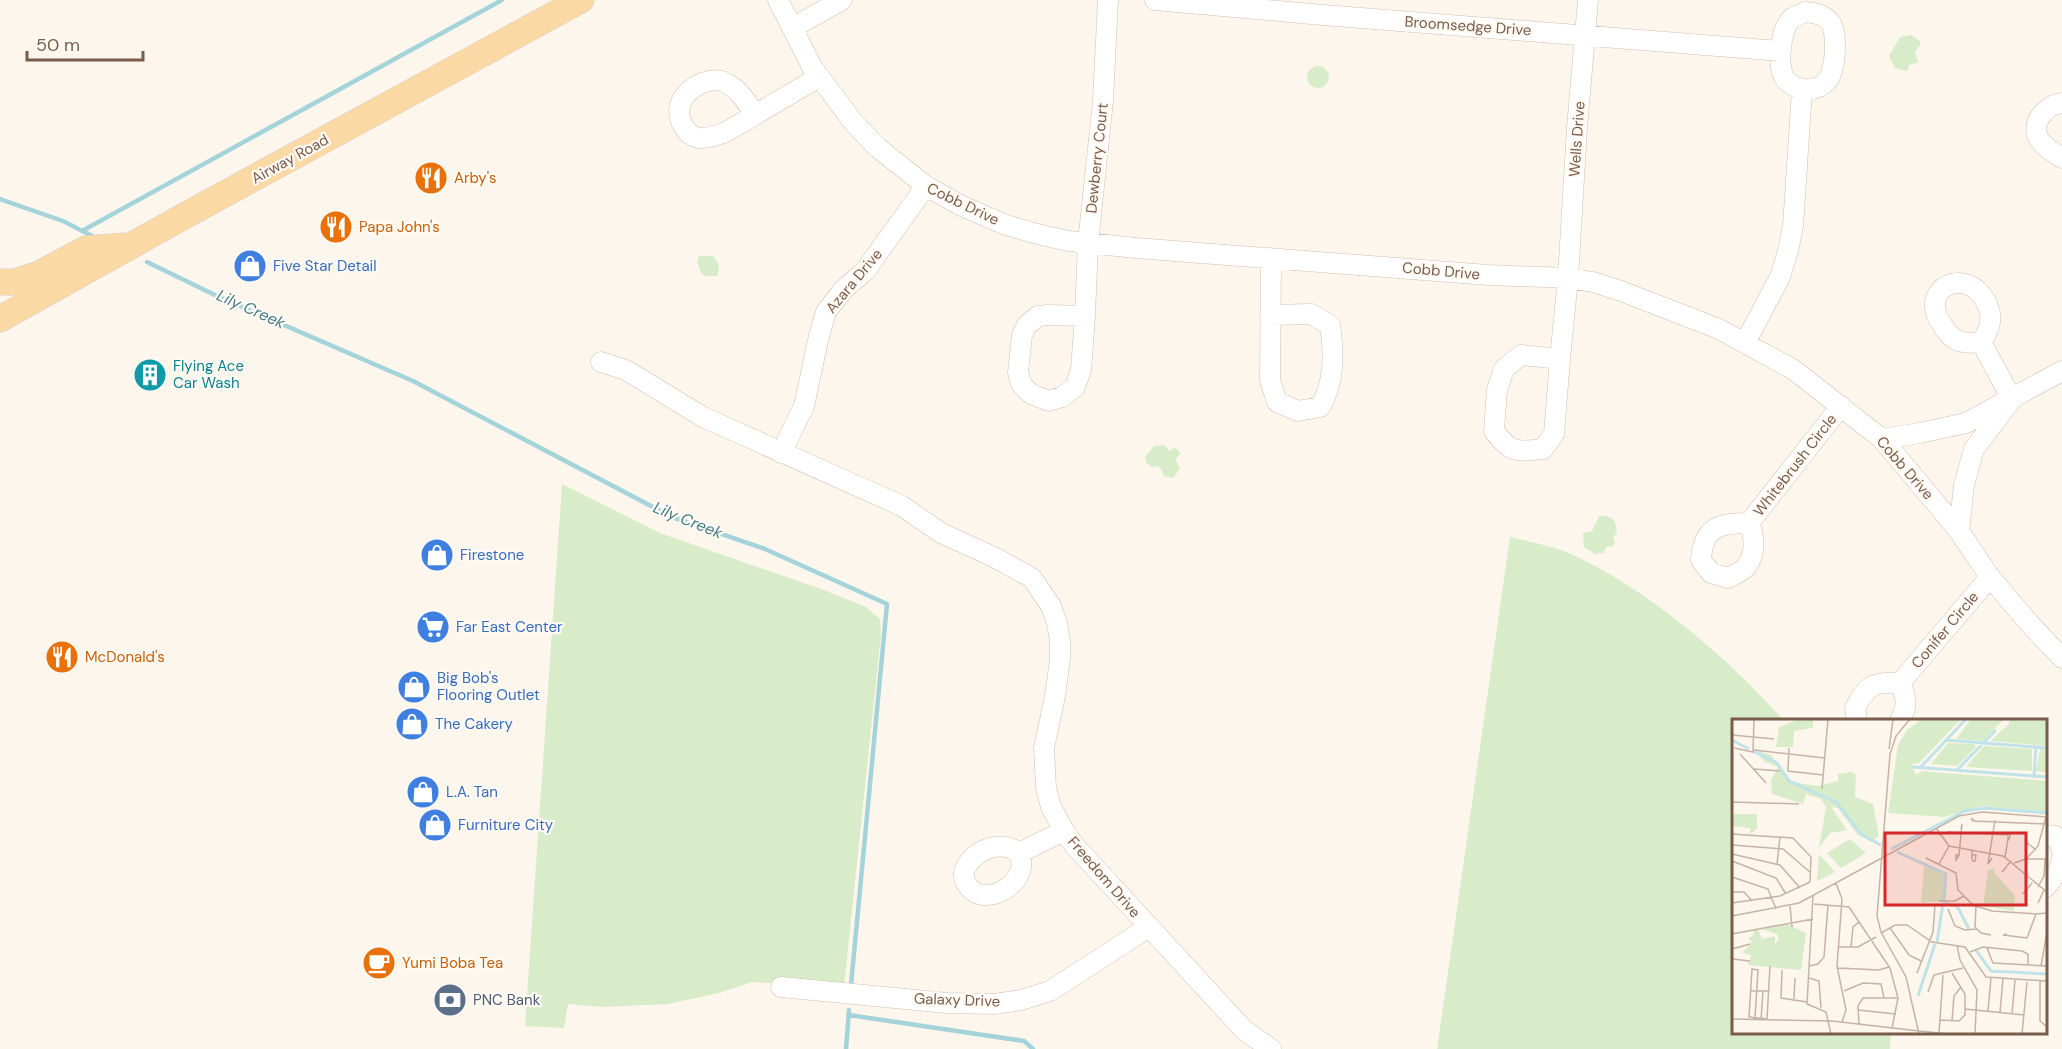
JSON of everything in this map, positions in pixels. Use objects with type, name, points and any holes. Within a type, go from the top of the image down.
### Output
[{"type":"main road","name":"Airway Road","points":[[0,319],[581,0]]},
{"type":"main road","points":[[0,282],[15,282],[39,274],[86,249],[131,246]]},
{"type":"street","name":"Cobb Drive","points":[[778,0],[819,77],[854,123],[878,148],[926,186],[962,206],[1006,225],[1041,235],[1088,243],[1488,275],[1569,278],[1593,282],[1620,291],[1719,329],[1794,370],[1882,439],[1959,531],[1990,577],[2062,658]]},
{"type":"street","points":[[792,28],[842,0]]},
{"type":"street","name":"Dewberry Court","points":[[1085,316],[1038,316],[1027,325],[1022,335],[1018,372],[1021,384],[1031,394],[1049,401],[1062,397],[1075,387],[1081,370],[1085,316],[1088,243],[1103,101],[1108,0]]},
{"type":"street","name":"Broomsedge Drive","points":[[1155,0],[1781,51]]},
{"type":"street","name":"Wells Drive","points":[[1560,359],[1521,355],[1504,369],[1497,390],[1494,431],[1506,447],[1523,451],[1543,449],[1554,434],[1569,278],[1588,0]]},
{"type":"street","points":[[1805,12],[1820,14],[1831,23],[1834,36],[1833,69],[1827,81],[1817,88],[1802,90],[1791,85],[1782,75],[1781,51],[1784,32],[1791,19],[1805,12]]},
{"type":"street","points":[[754,114],[819,77]]},
{"type":"street","points":[[1746,343],[1780,277],[1788,251],[1793,226],[1802,90]]},
{"type":"street","points":[[2062,103],[2048,107],[2040,115],[2037,124],[2040,142],[2062,158]]},
{"type":"street","name":"Azara Drive","points":[[782,453],[804,406],[826,312],[843,290],[866,272],[926,186]]},
{"type":"street","points":[[1270,315],[1311,314],[1330,325],[1333,348],[1329,392],[1320,407],[1298,411],[1277,402],[1270,380],[1270,315],[1271,258]]},
{"type":"street","points":[[1981,342],[2012,399]]},
{"type":"street","points":[[601,362],[626,370],[703,417],[782,453]]},
{"type":"street","points":[[1882,439],[1966,423],[2061,373]]},
{"type":"street","points":[[1959,531],[1964,485],[1974,448],[2012,399]]},
{"type":"street","name":"Whitebrush Circle","points":[[1749,523],[1841,406]]},
{"type":"street","name":"Freedom Drive","points":[[782,453],[902,506],[941,532],[1032,578],[1051,606],[1057,623],[1060,659],[1044,748],[1043,768],[1051,807],[1075,846],[1244,1030],[1271,1049]]},
{"type":"street","name":"Conifer Circle","points":[[1900,683],[1990,577]]},
{"type":"street","name":"Conifer Circle","points":[[1857,719],[1855,708],[1863,692],[1879,682],[1900,683]]},
{"type":"street","name":"Conifer Circle","points":[[1900,683],[1906,696],[1906,709],[1901,719]]},
{"type":"street","points":[[1019,853],[1064,831]]},
{"type":"street","points":[[2047,886],[2059,870],[2062,858]]},
{"type":"street","name":"Galaxy Drive","points":[[781,987],[956,1003],[995,1004],[1021,1000],[1050,991],[1149,927]]},
{"type":"green space","points":[[1911,35],[1920,41],[1915,52],[1918,63],[1910,64],[1907,71],[1895,68],[1889,56],[1900,37]]},
{"type":"green space","points":[[1318,66],[1326,69],[1329,77],[1326,85],[1318,88],[1310,85],[1307,77],[1310,69]]},
{"type":"green space","points":[[699,256],[713,256],[719,270],[717,276],[706,276],[701,273],[697,261]]},
{"type":"green space","points":[[1165,445],[1169,451],[1175,447],[1181,454],[1175,458],[1180,469],[1173,478],[1164,476],[1161,469],[1157,466],[1151,467],[1146,462],[1145,457],[1154,446]]},
{"type":"green space","points":[[562,484],[660,533],[824,590],[866,607],[880,619],[881,634],[844,987],[752,982],[719,993],[668,1004],[603,1007],[568,1004],[564,1028],[525,1026]]},
{"type":"green space","points":[[1599,516],[1612,519],[1617,532],[1613,538],[1615,543],[1612,547],[1607,546],[1603,553],[1595,554],[1584,547],[1583,533],[1592,531]]},
{"type":"green space","points":[[1510,537],[1549,546],[1571,554],[1599,568],[1657,605],[1738,673],[1782,719],[1732,719],[1732,1034],[1891,1034],[1890,1049],[1437,1049]]},
{"type":"waterway","points":[[82,231],[502,0]]},
{"type":"waterway","name":"Lily Creek","points":[[0,199],[63,221],[96,238]]},
{"type":"waterway","name":"Lily Creek","points":[[147,262],[217,296],[413,381],[672,517],[765,549],[887,604],[851,985]]},
{"type":"waterway","points":[[846,1049],[849,1010]]},
{"type":"waterway","points":[[849,1015],[1024,1041],[1033,1049]]},
{"type":"place","name":"Arby's","points":[[431,178]]},
{"type":"place","name":"Papa John's","points":[[336,227]]},
{"type":"place","name":"Five Star Detail","points":[[250,266]]},
{"type":"place","name":"Flying Ace Car Wash","points":[[150,375]]},
{"type":"place","name":"Firestone","points":[[437,555]]},
{"type":"place","name":"Far East Center","points":[[433,627]]},
{"type":"place","name":"McDonald's","points":[[62,657]]},
{"type":"place","name":"Big Bob's Flooring Outlet","points":[[414,687]]},
{"type":"place","name":"The Cakery","points":[[412,724]]},
{"type":"place","name":"L.A. Tan","points":[[423,792]]},
{"type":"place","name":"Furniture City","points":[[435,825]]},
{"type":"place","name":"Yumi Boba Tea","points":[[379,963]]},
{"type":"place","name":"PNC Bank","points":[[450,1000]]}]
